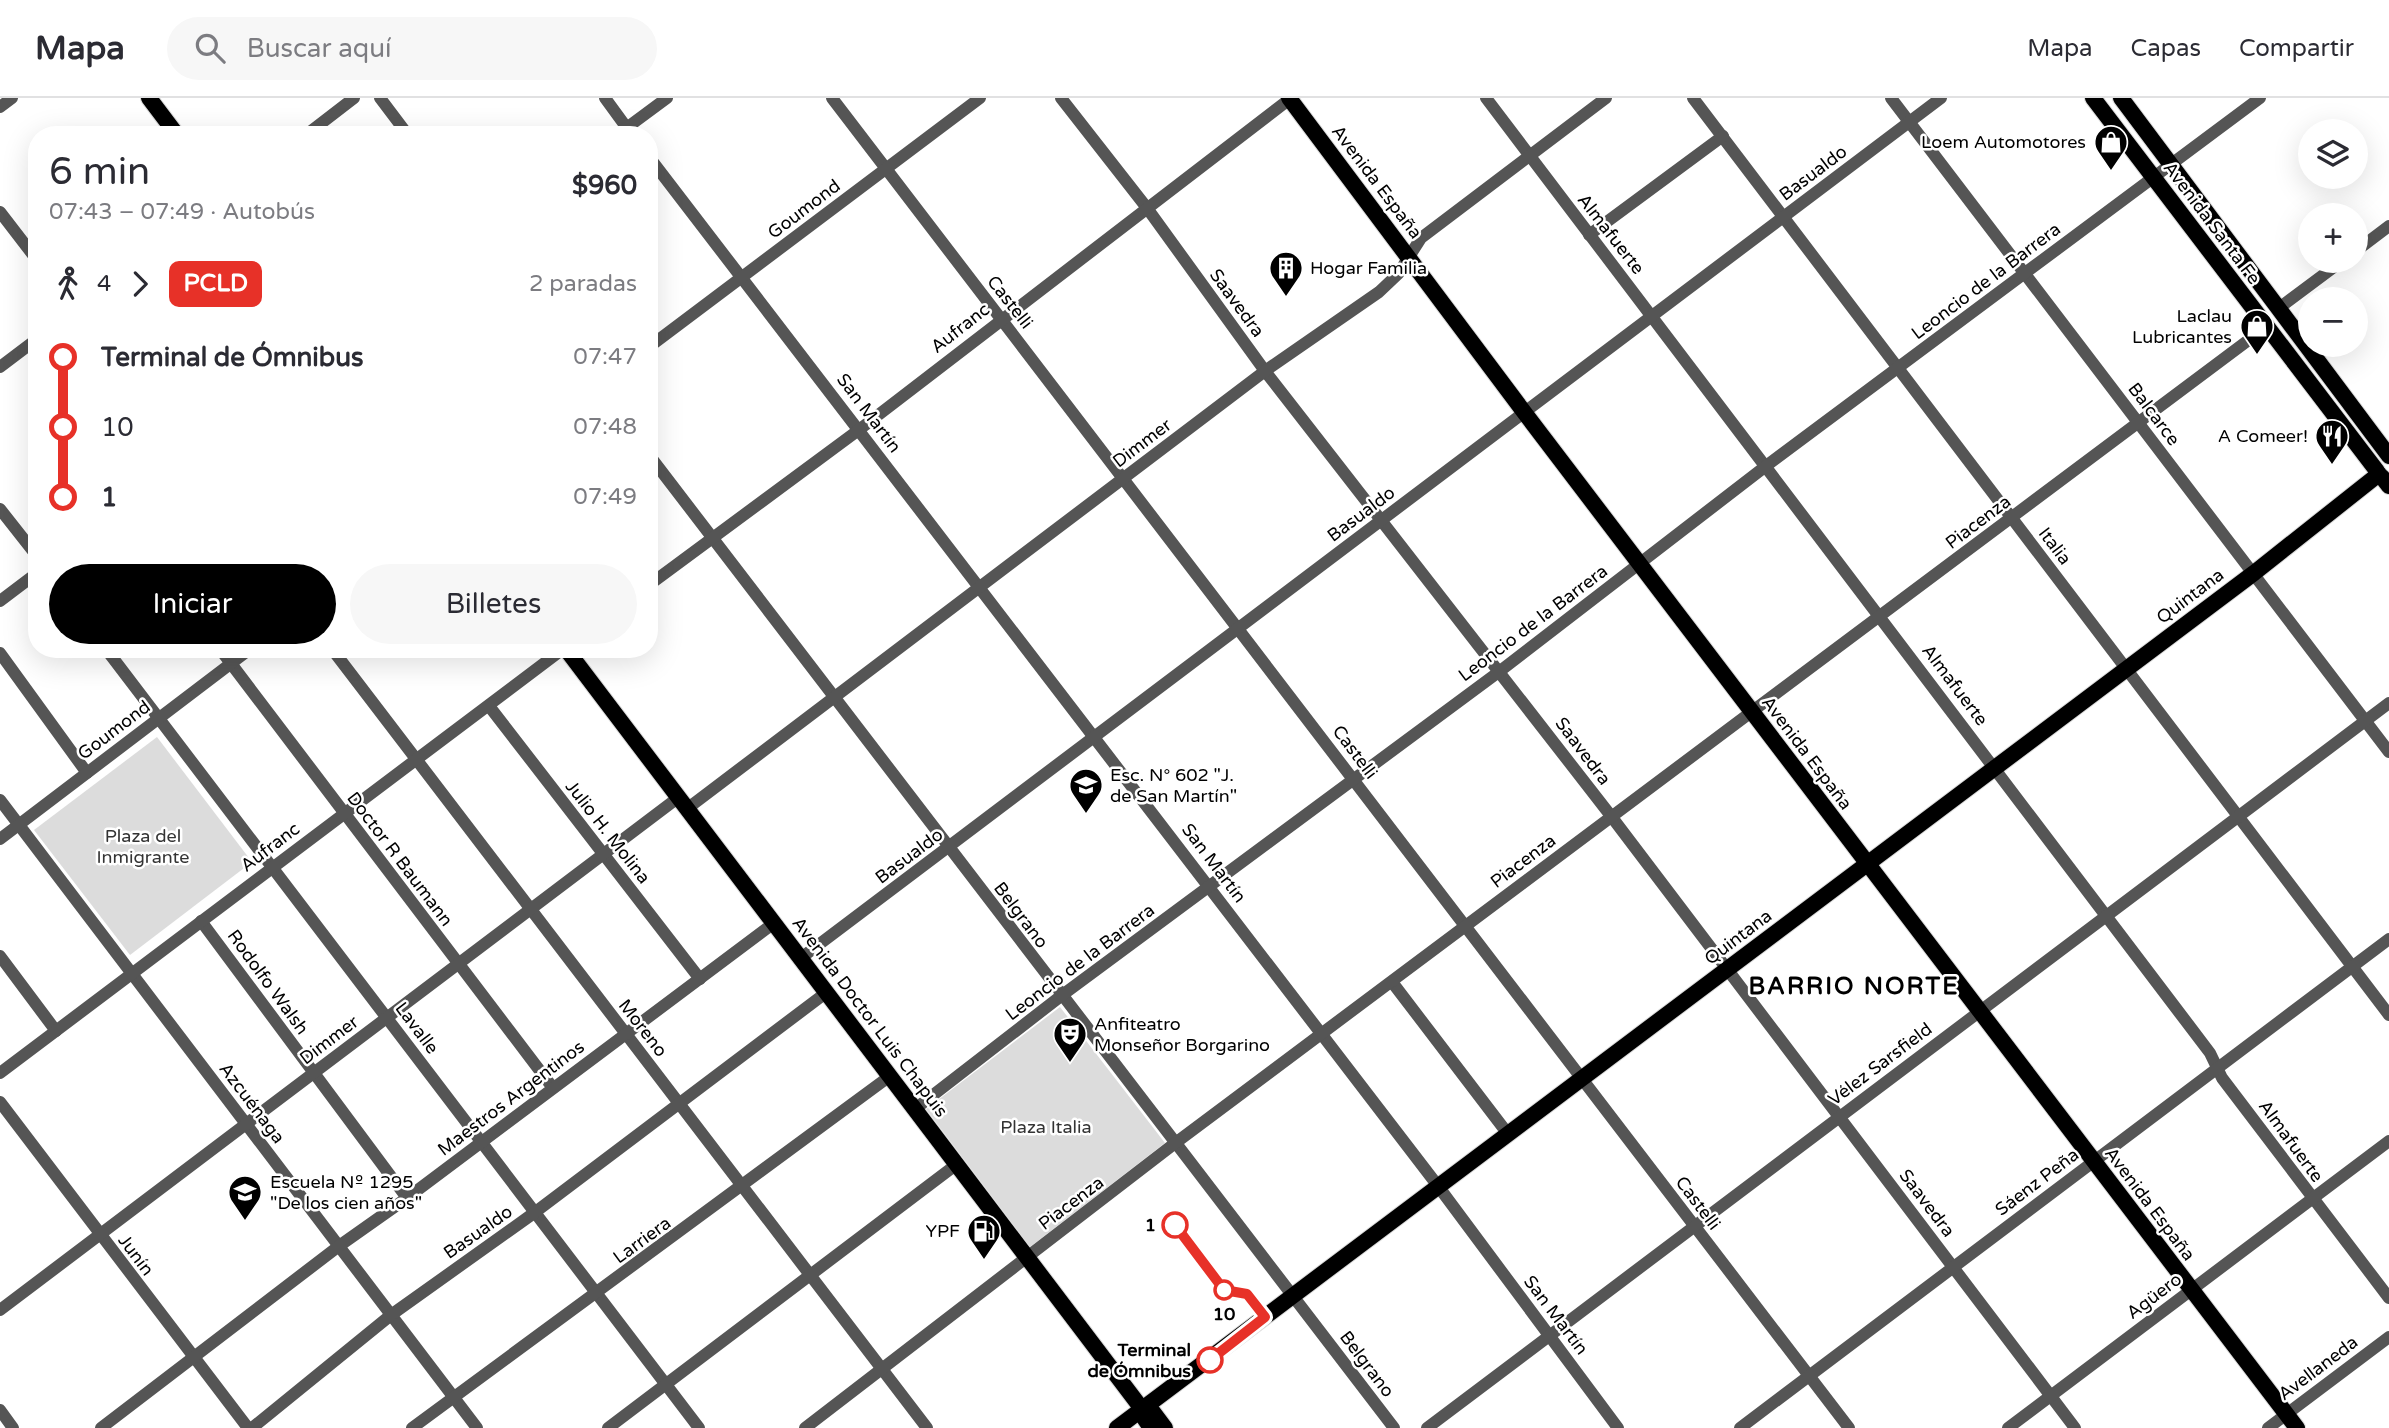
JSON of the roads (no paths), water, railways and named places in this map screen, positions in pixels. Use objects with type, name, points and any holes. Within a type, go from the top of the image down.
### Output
[{"type":"main road","points":[[149,98],[170,126]]},
{"type":"main road","name":"Avenida España","points":[[1290,98],[1751,712],[2297,1428]]},
{"type":"main road","name":"Avenida Santa Fe","points":[[2093,98],[2266,327],[2385,472]]},
{"type":"main road","name":"Avenida Santa Fe","points":[[2121,98],[2279,308],[2385,472]]},
{"type":"main road","name":"Quintana","points":[[1117,1428],[2385,472]]},
{"type":"main road","name":"Avenida Doctor Luis Chapuis","points":[[571,658],[1142,1409]]},
{"type":"main road","points":[[1151,1428],[1142,1409],[1153,1412],[1165,1428]]},
{"type":"street","points":[[0,107],[12,98]]},
{"type":"street","points":[[318,126],[354,98]]},
{"type":"street","points":[[380,98],[401,126]]},
{"type":"street","points":[[605,98],[622,126]]},
{"type":"street","points":[[633,126],[667,98]]},
{"type":"street","name":"Castelli","points":[[832,98],[1849,1428]]},
{"type":"street","name":"Goumond","points":[[658,340],[980,98]]},
{"type":"street","name":"Saavedra","points":[[1061,98],[1147,208],[1265,371],[1500,671],[2075,1428]]},
{"type":"street","name":"Aufranc","points":[[658,578],[860,429],[1290,98]]},
{"type":"street","name":"Almafuerte","points":[[1486,98],[2108,915],[2210,1053],[2217,1069],[2312,1199],[2389,1298]]},
{"type":"street","name":"Dimmer","points":[[0,1310],[604,856],[836,698],[1265,371],[1379,292],[1398,274],[1421,238],[1606,98]]},
{"type":"street","name":"Italia","points":[[1693,98],[2389,1015]]},
{"type":"street","name":"Balcarce","points":[[1891,98],[2389,752]]},
{"type":"street","name":"Basualdo","points":[[801,958],[1941,98]]},
{"type":"street","name":"Leoncio de la Barrera","points":[[915,1109],[1061,996],[1500,671],[1766,466],[2025,272],[2155,180],[2260,98]]},
{"type":"street","points":[[1589,235],[1723,136]]},
{"type":"street","name":"San Martín","points":[[658,169],[1438,1186],[1618,1428]]},
{"type":"street","points":[[0,212],[28,248]]},
{"type":"street","points":[[2368,242],[2389,226]]},
{"type":"street","points":[[2279,308],[2326,273]]},
{"type":"street","name":"Piacenza","points":[[805,1428],[1174,1144],[2266,327]]},
{"type":"street","points":[[0,366],[28,346]]},
{"type":"street","name":"Belgrano","points":[[658,466],[1174,1144],[1394,1428]]},
{"type":"street","points":[[0,509],[28,545]]},
{"type":"street","points":[[0,601],[28,580]]},
{"type":"street","points":[[0,653],[87,773]]},
{"type":"street","name":"Lavalle","points":[[113,658],[699,1428]]},
{"type":"street","name":"Doctor R Baumann","points":[[227,658],[553,1088]]},
{"type":"street","name":"Goumond","points":[[0,839],[239,658]]},
{"type":"street","name":"Moreno","points":[[339,658],[927,1428]]},
{"type":"street","name":"Aufranc","points":[[0,1073],[416,757],[552,658]]},
{"type":"street","name":"Vélez Sarsfield","points":[[1427,1428],[2389,703]]},
{"type":"street","name":"Julio H. Molina","points":[[489,706],[700,979]]},
{"type":"street","name":"Azcuénaga","points":[[0,800],[477,1428]]},
{"type":"street","name":"Rodolfo Walsh","points":[[201,921],[407,1198]]},
{"type":"street","name":"Maestros Argentinos","points":[[101,1428],[339,1246],[774,923]]},
{"type":"street","name":"Sáenz Peña","points":[[1740,1428],[2389,939]]},
{"type":"street","points":[[0,956],[56,1031]]},
{"type":"street","points":[[1392,982],[1508,1135]]},
{"type":"street","name":"Basualdo","points":[[250,1428],[391,1315],[534,1213],[827,992]]},
{"type":"street","name":"Larriera","points":[[412,1428],[744,1187],[890,1076]]},
{"type":"street","name":"Junín","points":[[0,1102],[193,1359],[250,1428]]},
{"type":"street","name":"Agüero","points":[[2008,1428],[2389,1141]]},
{"type":"street","points":[[608,1428],[957,1164]]},
{"type":"street","name":"Avellaneda","points":[[2268,1428],[2389,1337]]},
{"type":"street","points":[[0,1410],[13,1428]]},
{"type":"place","name":"Loem Automotores","points":[[2111,172]]},
{"type":"place","name":"Hogar Familia","points":[[1286,298]]},
{"type":"place","name":"Laclau Lubricantes","points":[[2257,356]]},
{"type":"place","name":"A Comeer!","points":[[2332,466]]},
{"type":"place","name":"Esc. N° 602 \"J. de San Martín\"","points":[[1086,815]]},
{"type":"place","name":"Anfiteatro Monseñor Borgarino","points":[[1070,1064]]},
{"type":"place","name":"Escuela Nº 1295 \"De los cien años\"","points":[[245,1222]]},
{"type":"place","name":"1","points":[[1175,1225]]},
{"type":"place","name":"YPF","points":[[984,1261]]},
{"type":"place","name":"10","points":[[1224,1290]]},
{"type":"place","name":"Terminal de Ómnibus","points":[[1210,1360]]},
{"type":"district","name":"BARRIO NORTE","points":[[1854,986]]},
{"type":"park label","name":"Plaza del Inmigrante","points":[[143,846]]},
{"type":"park label","name":"Plaza Italia","points":[[1046,1127]]}]
